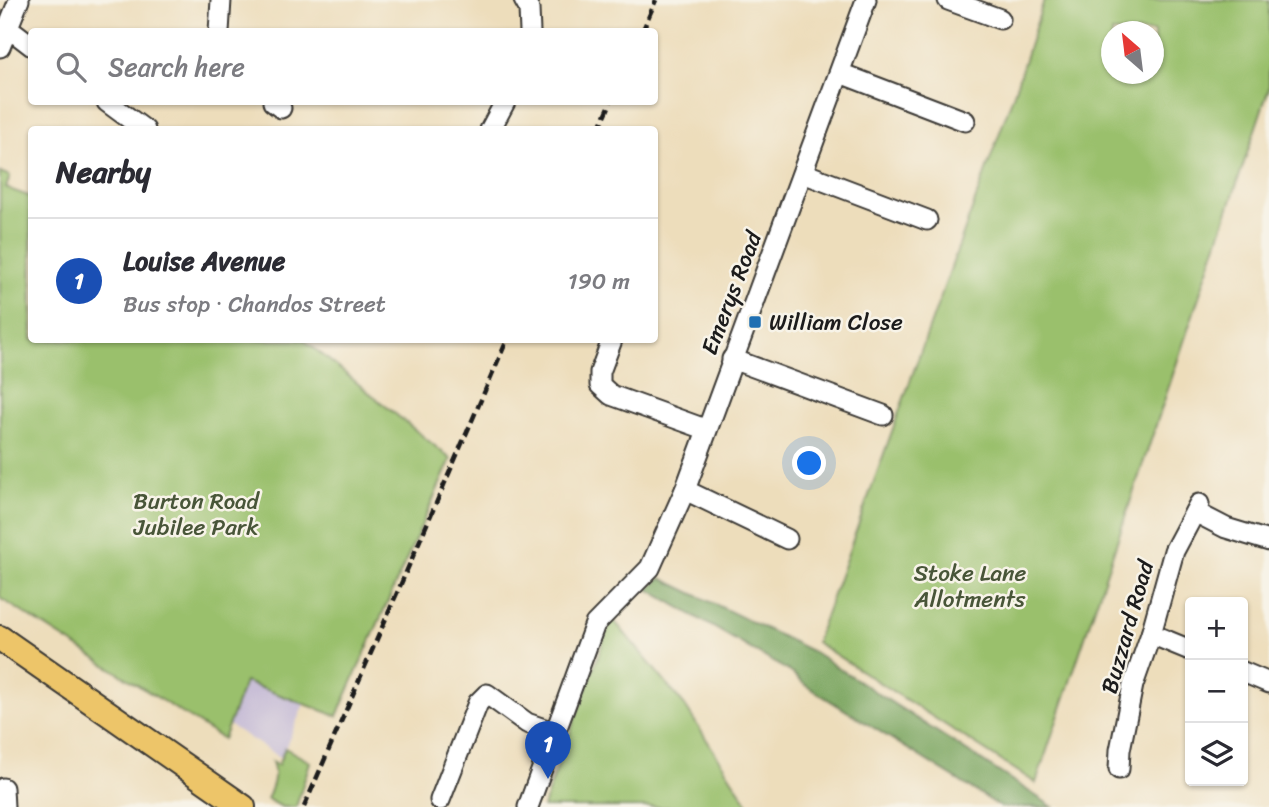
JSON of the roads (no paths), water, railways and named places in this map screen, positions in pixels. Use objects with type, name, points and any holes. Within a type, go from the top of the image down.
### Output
[{"type":"main road","points":[[0,638],[233,800]]},
{"type":"street","points":[[3,41],[19,0]]},
{"type":"street","points":[[219,28],[221,0]]},
{"type":"street","points":[[524,0],[529,9],[530,28]]},
{"type":"street","name":"Emerys Road","points":[[528,807],[553,732],[595,624],[650,568],[685,489],[866,0]]},
{"type":"street","points":[[948,0],[1000,19]]},
{"type":"street","points":[[3,41],[15,33],[28,43]]},
{"type":"street","points":[[839,73],[965,122]]},
{"type":"street","points":[[111,105],[140,126]]},
{"type":"street","points":[[492,126],[503,105]]},
{"type":"street","points":[[803,173],[927,220]]},
{"type":"street","points":[[611,343],[600,372],[600,386],[611,395],[705,429]]},
{"type":"street","points":[[732,359],[883,415]]},
{"type":"street","points":[[685,489],[787,539]]},
{"type":"street","name":"Buzzard Road","points":[[1119,769],[1120,750],[1133,685],[1151,634],[1174,551],[1197,508],[1226,528],[1269,541]]},
{"type":"street","points":[[1151,634],[1185,648]]},
{"type":"street","points":[[1248,674],[1269,683]]},
{"type":"street","points":[[440,800],[478,703],[487,695],[527,723],[553,732]]},
{"type":"railway","points":[[644,28],[656,0]]},
{"type":"railway","points":[[601,126],[610,105]]},
{"type":"railway","points":[[304,807],[506,343]]},
{"type":"place","name":"William Close","points":[[755,322]]},
{"type":"place","name":"Louise Avenue","points":[[548,779]]},
{"type":"park label","name":"Burton Road Jubilee Park","points":[[196,514]]},
{"type":"park label","name":"Stoke Lane Allotments","points":[[970,586]]}]
